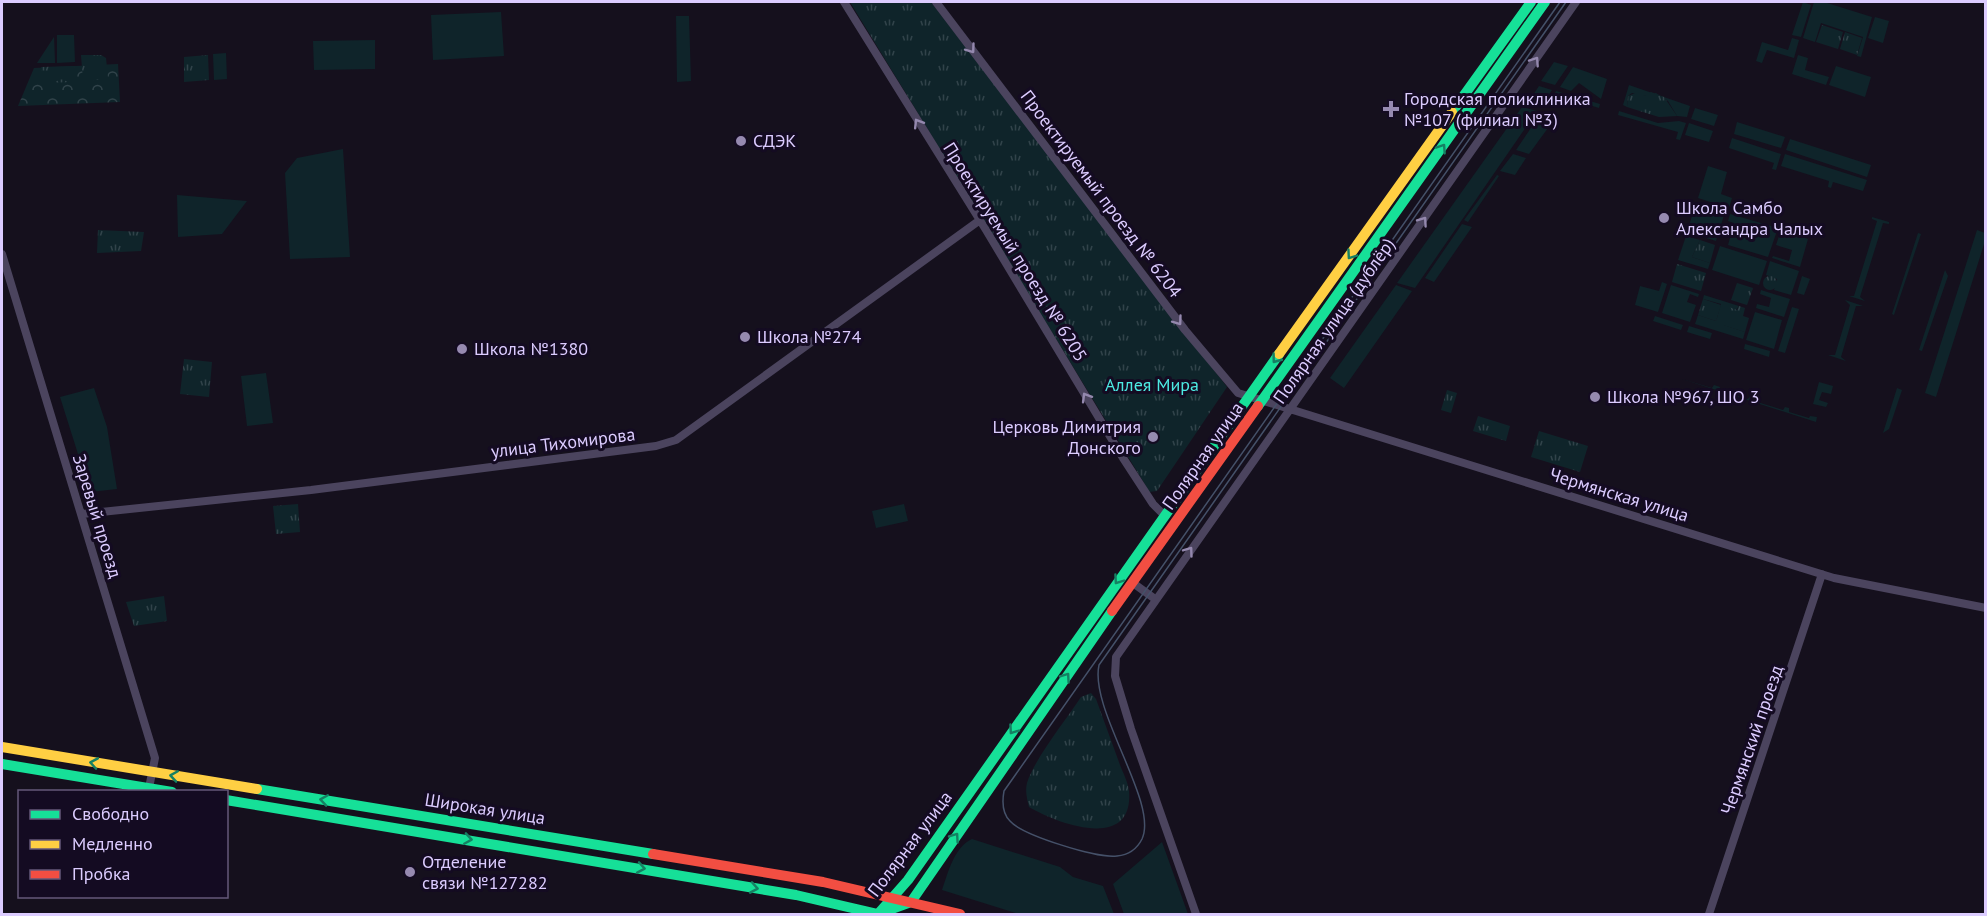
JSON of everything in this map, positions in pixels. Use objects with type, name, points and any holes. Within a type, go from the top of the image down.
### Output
[{"type":"main road","name":"Полярная улица","points":[[878,915],[890,897],[908,880],[1164,515],[1531,2]]},
{"type":"main road","name":"Полярная улица","points":[[878,915],[910,902],[1132,583],[1545,2]]},
{"type":"main road","name":"Широкая улица","points":[[2,747],[831,883],[960,915]]},
{"type":"main road","points":[[2,764],[160,790]]},
{"type":"main road","name":"Широкая улица","points":[[228,800],[786,893],[878,915]]},
{"type":"street","name":"Проектируемый проезд № 6205","points":[[844,2],[980,220],[1123,458],[1153,504],[1164,515]]},
{"type":"street","name":"Проектируемый проезд № 6204","points":[[936,2],[1185,330],[1233,388],[1248,397]]},
{"type":"street","name":"Полярная улица (дублёр)","points":[[1196,915],[1131,729],[1115,676],[1116,657],[1155,598],[1576,2]]},
{"type":"street","name":"улица Тихомирова","points":[[82,514],[361,484],[645,447],[676,440],[980,220]]},
{"type":"street","name":"Заревый проезд","points":[[2,254],[155,759],[149,788]]},
{"type":"street","name":"Чермянская улица","points":[[1248,397],[1822,574],[1864,586],[1986,608]]},
{"type":"street","name":"Чермянский проезд","points":[[1709,915],[1822,574]]},
{"type":"street","points":[[1132,583],[1155,598]]},
{"type":"street","points":[[388,826],[394,825],[397,819],[396,813],[390,810]]},
{"type":"street","points":[[437,834],[432,831],[430,825],[433,820],[440,818]]},
{"type":"green space","name":"Аллея Мира","points":[[850,2],[931,2],[1227,387],[1157,491],[1149,492]]},
{"type":"green space","points":[[1803,2],[1811,5],[1801,37],[1792,35]]},
{"type":"green space","points":[[1814,2],[1824,2],[1872,17],[1861,57],[1857,56],[1863,37],[1821,23],[1815,42],[1803,38]]},
{"type":"green space","points":[[501,12],[504,56],[433,60],[431,15]]},
{"type":"green space","points":[[676,16],[689,16],[691,81],[677,82]]},
{"type":"green space","points":[[1875,17],[1889,21],[1883,43],[1868,38]]},
{"type":"green space","points":[[1822,25],[1843,32],[1838,49],[1816,42]]},
{"type":"green space","points":[[1845,32],[1862,38],[1857,55],[1840,49]]},
{"type":"green space","points":[[57,35],[74,35],[75,62],[57,63]]},
{"type":"green space","points":[[54,37],[55,63],[37,63]]},
{"type":"green space","points":[[1792,38],[1799,40],[1794,58],[1767,50],[1762,63],[1756,61],[1762,42],[1788,50]]},
{"type":"green space","points":[[375,40],[375,69],[314,70],[313,41]]},
{"type":"green space","points":[[226,53],[227,79],[214,80],[213,54]]},
{"type":"green space","points":[[81,55],[101,55],[106,58],[108,79],[83,81]]},
{"type":"green space","points":[[208,55],[209,80],[184,82],[184,57]]},
{"type":"green space","points":[[1798,55],[1808,58],[1805,70],[1829,77],[1826,85],[1792,74]]},
{"type":"green space","points":[[1554,62],[1568,66],[1555,85],[1541,81]]},
{"type":"green space","points":[[118,64],[120,102],[18,106],[34,68]]},
{"type":"green space","points":[[74,66],[75,82],[41,83],[41,67]]},
{"type":"green space","points":[[1836,66],[1871,77],[1865,97],[1829,85]]},
{"type":"green space","points":[[1573,67],[1607,79],[1601,99],[1579,83],[1571,91],[1560,87]]},
{"type":"green space","points":[[1629,85],[1654,94],[1645,96],[1632,93],[1628,96],[1627,107],[1623,105]]},
{"type":"green space","points":[[1539,86],[1552,90],[1546,99],[1533,95]]},
{"type":"green space","points":[[1556,91],[1600,104],[1599,108],[1560,96],[1557,103],[1551,101]]},
{"type":"green space","points":[[1638,92],[1645,96],[1651,92],[1664,97],[1677,116],[1659,117],[1627,107],[1628,96]]},
{"type":"green space","points":[[1660,96],[1690,106],[1687,117],[1677,116],[1668,101]]},
{"type":"green space","points":[[1522,107],[1537,111],[1415,288],[1397,283]]},
{"type":"green space","points":[[1695,108],[1718,115],[1714,126],[1691,119]]},
{"type":"green space","points":[[1619,111],[1658,123],[1679,121],[1686,123],[1680,140],[1676,139],[1678,132],[1618,115]]},
{"type":"green space","points":[[1541,113],[1556,117],[1529,154],[1516,150]]},
{"type":"green space","points":[[1737,122],[1785,137],[1781,148],[1734,134]]},
{"type":"green space","points":[[1689,123],[1713,131],[1709,142],[1685,135]]},
{"type":"green space","points":[[1732,138],[1781,154],[1776,170],[1772,169],[1774,163],[1729,148]]},
{"type":"green space","points":[[1790,139],[1871,165],[1867,177],[1786,150]]},
{"type":"green space","points":[[343,149],[350,257],[290,259],[285,173],[297,158]]},
{"type":"green space","points":[[1513,154],[1526,158],[1515,175],[1500,171]]},
{"type":"green space","points":[[1785,154],[1867,180],[1863,191],[1833,182],[1831,188],[1828,187],[1829,181],[1781,166]]},
{"type":"green space","points":[[1708,166],[1727,172],[1721,194],[1732,198],[1729,208],[1698,198]]},
{"type":"green space","points":[[1497,175],[1499,176],[1468,222],[1464,220]]},
{"type":"green space","points":[[177,195],[247,201],[222,234],[178,237]]},
{"type":"green space","points":[[1696,203],[1725,212],[1716,241],[1687,232]]},
{"type":"green space","points":[[1730,214],[1778,228],[1768,257],[1728,245],[1734,223],[1728,221]]},
{"type":"green space","points":[[1872,217],[1889,222],[1889,224],[1883,223],[1860,297],[1865,301],[1849,296],[1854,296],[1877,221]]},
{"type":"green space","points":[[1462,224],[1472,227],[1434,282],[1425,278]]},
{"type":"green space","points":[[98,230],[144,232],[141,251],[97,253]]},
{"type":"green space","points":[[1781,230],[1808,239],[1800,267],[1772,258],[1773,256],[1789,261],[1792,250],[1776,245]]},
{"type":"green space","points":[[1977,230],[1985,233],[1985,241],[1936,397],[1925,393]]},
{"type":"green space","points":[[1918,233],[1921,234],[1894,315],[1892,314]]},
{"type":"green space","points":[[1686,236],[1700,240],[1692,257],[1710,263],[1708,269],[1678,260]]},
{"type":"green space","points":[[1700,240],[1715,245],[1710,263],[1692,257]]},
{"type":"green space","points":[[1720,246],[1767,261],[1759,285],[1712,270]]},
{"type":"green space","points":[[1770,261],[1799,271],[1791,295],[1774,290],[1777,279],[1766,275]]},
{"type":"green space","points":[[1677,264],[1706,273],[1701,291],[1672,282]]},
{"type":"green space","points":[[1945,270],[1948,276],[1922,351],[1919,350]]},
{"type":"green space","points":[[1770,276],[1775,278],[1777,283],[1775,288],[1770,290],[1765,288],[1763,283],[1765,278]]},
{"type":"green space","points":[[1802,276],[1810,279],[1804,295],[1797,293]]},
{"type":"green space","points":[[1662,282],[1667,284],[1658,312],[1635,305],[1640,286],[1659,291]]},
{"type":"green space","points":[[1737,283],[1753,288],[1747,305],[1731,300]]},
{"type":"green space","points":[[1396,285],[1412,291],[1344,388],[1330,378]]},
{"type":"green space","points":[[1671,285],[1699,294],[1698,297],[1690,294],[1687,302],[1696,305],[1690,322],[1662,313]]},
{"type":"green space","points":[[1761,290],[1790,299],[1784,317],[1756,308],[1757,304],[1769,307],[1771,298],[1760,294]]},
{"type":"green space","points":[[1704,295],[1739,306],[1724,325],[1745,332],[1743,339],[1695,324],[1698,315],[1716,321],[1721,304],[1703,299]]},
{"type":"green space","points":[[1703,299],[1721,305],[1716,321],[1698,315]]},
{"type":"green space","points":[[1845,300],[1863,306],[1856,306],[1841,357],[1846,361],[1828,355],[1835,355],[1850,305]]},
{"type":"green space","points":[[1739,306],[1745,308],[1743,316],[1749,318],[1745,332],[1723,325],[1729,307],[1737,310]]},
{"type":"green space","points":[[1792,307],[1799,309],[1785,353],[1778,351]]},
{"type":"green space","points":[[1755,312],[1782,320],[1774,349],[1746,340]]},
{"type":"green space","points":[[1655,316],[1683,325],[1681,330],[1653,321]]},
{"type":"green space","points":[[1689,326],[1712,333],[1710,339],[1687,332]]},
{"type":"green space","points":[[1745,344],[1770,351],[1769,357],[1744,349]]},
{"type":"green space","points":[[184,359],[212,362],[209,397],[180,394]]},
{"type":"green space","points":[[266,373],[273,423],[247,426],[241,376]]},
{"type":"green space","points":[[1682,379],[1712,388],[1714,385],[1720,387],[1719,390],[1748,399],[1750,396],[1755,398],[1754,401],[1783,410],[1785,407],[1789,408],[1789,412],[1809,418],[1810,416],[1817,417],[1816,422]]},
{"type":"green space","points":[[1819,382],[1833,386],[1831,394],[1822,392],[1819,400],[1828,403],[1826,407],[1813,404]]},
{"type":"green space","points":[[94,388],[107,427],[117,489],[90,492],[60,397]]},
{"type":"green space","points":[[1897,388],[1902,390],[1889,429],[1883,433]]},
{"type":"green space","points":[[1447,390],[1457,393],[1451,413],[1441,410]]},
{"type":"green space","points":[[1478,416],[1510,426],[1506,441],[1473,431]]},
{"type":"green space","points":[[1539,431],[1588,446],[1580,472],[1531,457]]},
{"type":"green space","points":[[298,504],[300,532],[276,534],[273,506]]},
{"type":"green space","points":[[904,504],[908,521],[876,528],[872,511]]},
{"type":"green space","points":[[164,596],[167,621],[134,626],[126,602]]},
{"type":"green space","points":[[1091,693],[1096,699],[1129,791],[1127,810],[1120,822],[1107,827],[1092,828],[1042,814],[1029,807],[1026,795],[1031,773],[1044,751],[1081,697]]},
{"type":"green space","points":[[972,839],[1060,867],[1073,877],[1103,886],[1114,914],[1019,914],[942,890],[956,854]]},
{"type":"green space","points":[[1162,842],[1188,914],[1124,914],[1113,884]]},
{"type":"tram line","points":[[1560,2],[1004,791],[1004,811],[1007,818],[1017,827],[1061,845],[1107,856],[1125,854],[1135,849],[1140,843],[1145,823],[1141,803],[1104,706],[1099,684],[1099,665],[1566,2]]},
{"type":"traffic: fast","points":[[1452,112],[1531,2]]},
{"type":"traffic: fast","points":[[1258,406],[1545,2]]},
{"type":"traffic: fast","points":[[878,914],[908,880],[1279,354]]},
{"type":"traffic: fast","points":[[878,914],[911,902],[1112,611]]},
{"type":"traffic: fast","points":[[2,764],[160,790]]},
{"type":"traffic: fast","points":[[257,789],[653,854]]},
{"type":"traffic: fast","points":[[228,800],[796,895],[878,914]]},
{"type":"traffic: slow","points":[[1279,354],[1452,112]]},
{"type":"traffic: slow","points":[[2,747],[257,789]]},
{"type":"traffic: jam","points":[[1112,611],[1258,406]]},
{"type":"traffic: jam","points":[[653,854],[823,882],[960,914]]},
{"type":"place","name":"Городская поликлиника №107 (филиал №3)","points":[[1391,109]]},
{"type":"place","name":"СДЭК","points":[[741,141]]},
{"type":"place","name":"Школа Самбо Александра Чалых","points":[[1664,218]]},
{"type":"place","name":"Школа №274","points":[[745,337]]},
{"type":"place","name":"Школа №1380","points":[[462,349]]},
{"type":"place","name":"Школа №967, ШО 3","points":[[1595,397]]},
{"type":"place","name":"Церковь Димитрия Донского","points":[[1153,437]]},
{"type":"place","name":"Отделение связи №127282","points":[[410,872]]}]
